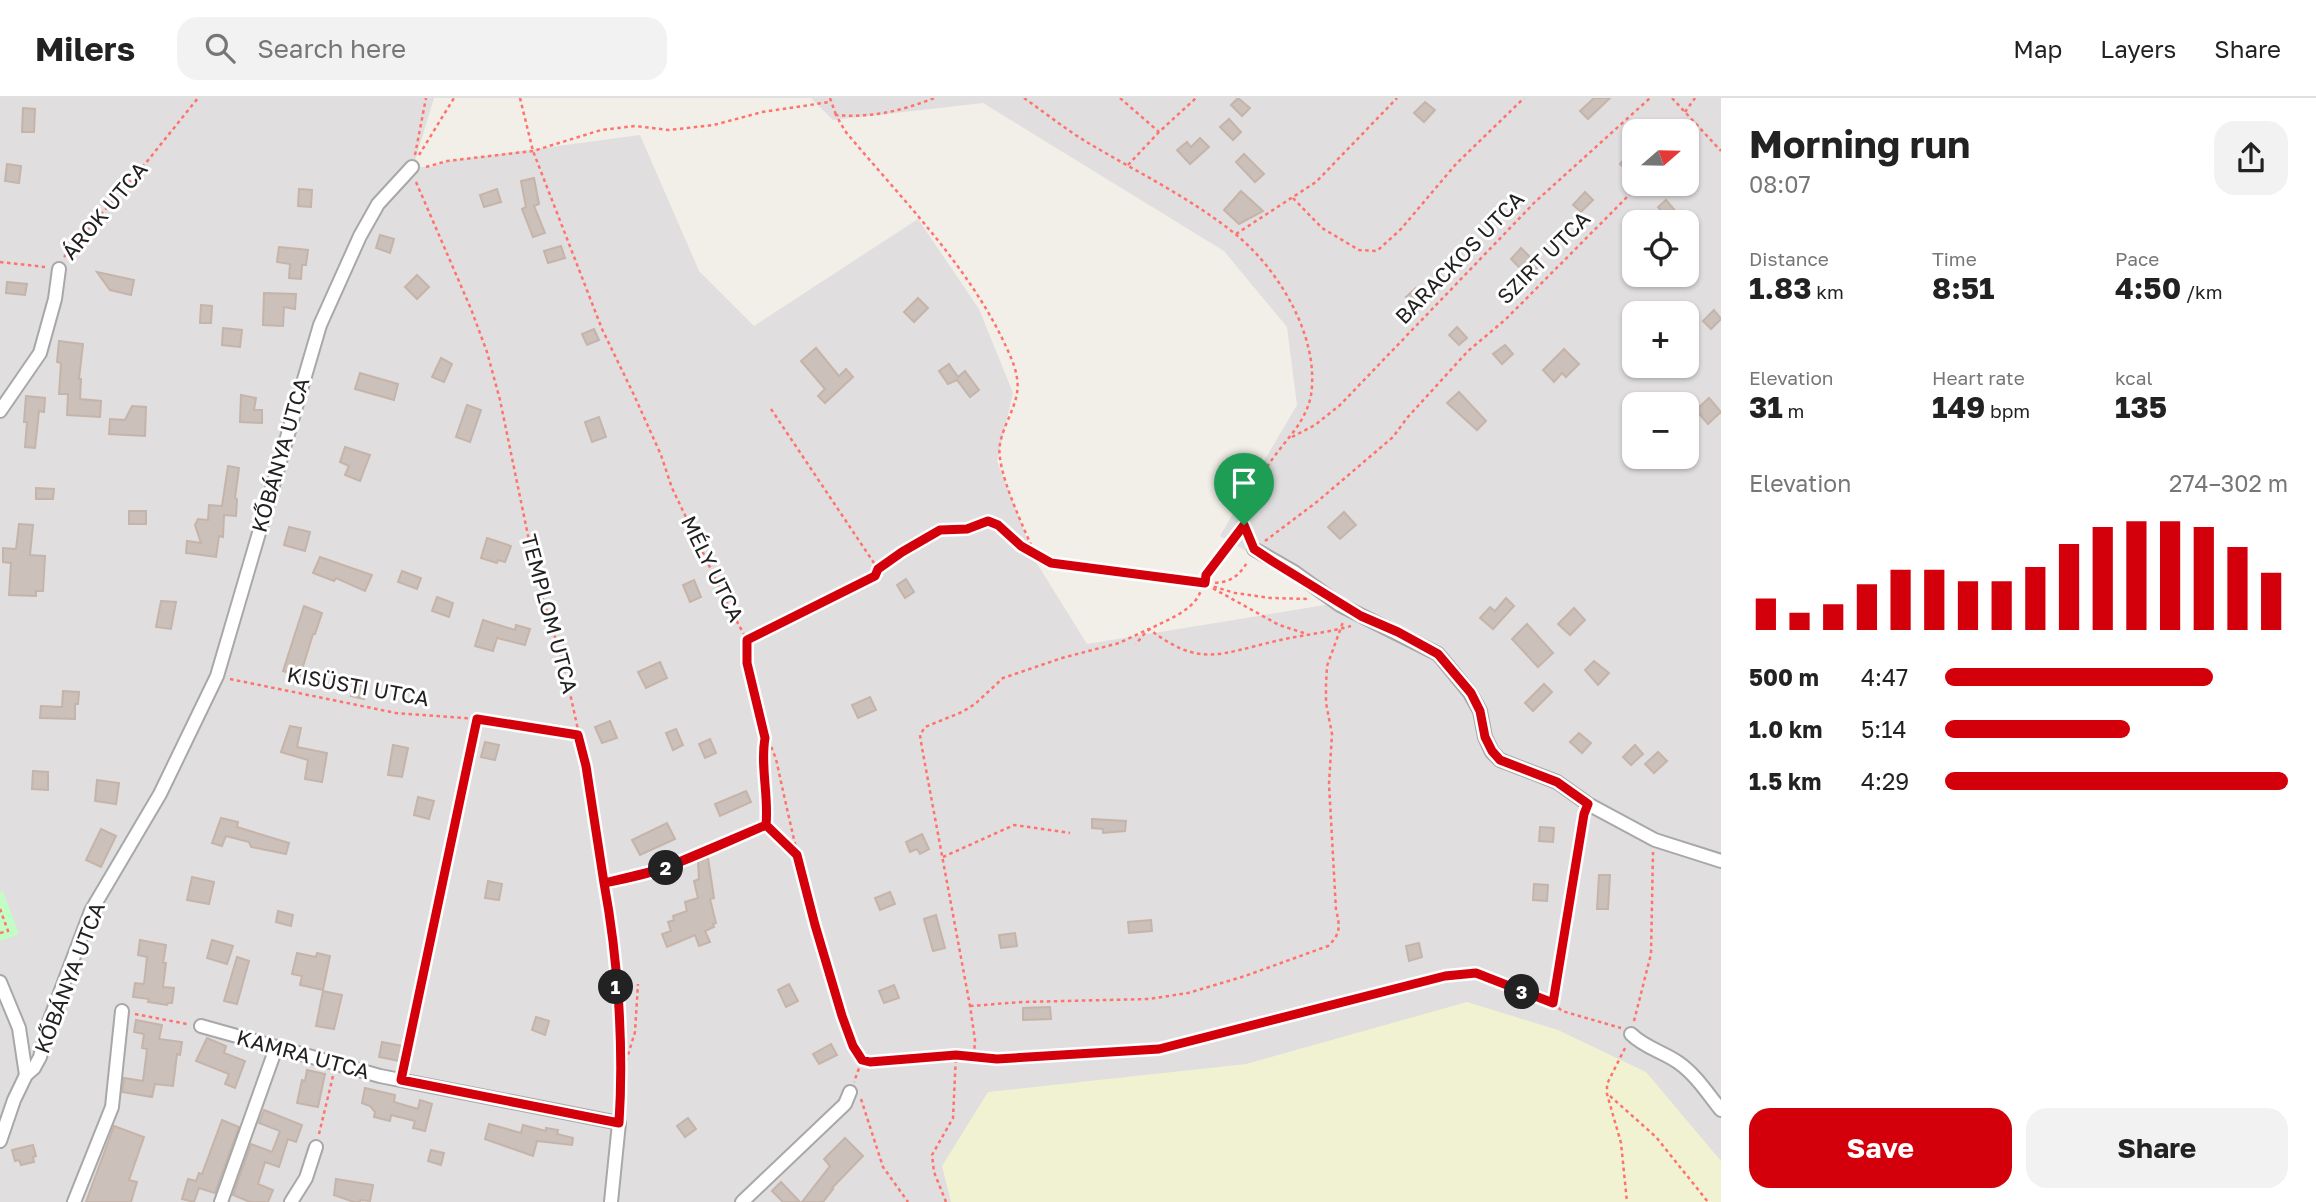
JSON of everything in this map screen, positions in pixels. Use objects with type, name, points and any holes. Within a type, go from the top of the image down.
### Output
[{"type":"street","name":"KŐBÁNYA UTCA","points":[[0,1141],[8,1113],[26,1075],[40,1057],[49,1023],[91,911],[160,794],[217,676],[320,325],[360,236],[378,204],[412,167]]},
{"type":"street","name":"ÁROK UTCA","points":[[0,411],[40,353],[55,299],[59,269]]},
{"type":"street","points":[[1254,549],[1294,572],[1335,601],[1428,648],[1445,661],[1471,693],[1480,711],[1485,737],[1500,760],[1557,782],[1588,804],[1655,840],[1721,861]]},
{"type":"street","points":[[0,982],[19,1028],[26,1075]]},
{"type":"street","points":[[74,1202],[112,1107],[122,1011]]},
{"type":"street","name":"KAMRA UTCA","points":[[201,1026],[401,1080],[619,1123]]},
{"type":"street","points":[[1631,1034],[1640,1043],[1679,1062],[1721,1110]]},
{"type":"street","points":[[221,1202],[276,1048]]},
{"type":"street","points":[[742,1202],[845,1104],[850,1091]]},
{"type":"street","points":[[611,1202],[619,1123]]},
{"type":"street","points":[[291,1202],[306,1178],[316,1147]]},
{"type":"path","name":"ÁROK UTCA","points":[[59,269],[64,256],[145,164],[198,98]]},
{"type":"path","points":[[412,167],[426,98]]},
{"type":"path","points":[[412,167],[454,98]]},
{"type":"path","name":"MÉLY UTCA","points":[[520,98],[533,151],[602,329],[639,407],[672,488],[727,605],[747,640],[747,663],[765,738],[776,760],[815,925],[842,1016],[853,1046],[862,1060]]},
{"type":"path","points":[[835,114],[885,114],[934,98]]},
{"type":"path","points":[[974,1055],[975,1040],[970,1006],[922,748],[922,730],[975,704],[1003,678],[1062,658],[1119,643],[1186,611],[1198,598],[1206,575],[1244,525],[1262,474],[1292,437],[1311,396],[1312,378],[1303,325],[1286,293],[1236,234],[1128,165],[1083,140],[1024,98]]},
{"type":"path","points":[[1120,98],[1159,132]]},
{"type":"path","points":[[1128,165],[1196,98]]},
{"type":"path","points":[[1236,234],[1316,182],[1397,98]]},
{"type":"path","points":[[1293,198],[1322,228],[1359,250],[1377,251],[1401,229],[1456,163],[1524,98]]},
{"type":"path","name":"BARACKOS UTCA","points":[[1292,437],[1315,425],[1340,405],[1535,202],[1650,98]]},
{"type":"path","points":[[1672,98],[1691,119]]},
{"type":"path","points":[[1685,112],[1695,98]]},
{"type":"path","points":[[412,167],[431,167],[447,161],[533,151],[601,130],[635,126],[669,130],[713,125],[829,99],[845,131],[973,287],[1013,361],[1018,379],[1016,400],[1003,433],[999,452],[1009,489],[1035,555]]},
{"type":"path","points":[[1699,128],[1721,151]]},
{"type":"path","name":"TEMPLOM UTCA","points":[[412,167],[418,190],[471,309],[487,352],[500,400],[537,579],[564,666],[586,766],[611,919],[622,1072],[619,1123]]},
{"type":"path","name":"SZIRT UTCA","points":[[1205,583],[1226,583],[1236,577],[1254,549],[1318,501],[1393,437],[1468,351],[1506,318],[1628,196]]},
{"type":"path","points":[[0,262],[59,269]]},
{"type":"path","points":[[771,409],[878,569]]},
{"type":"path","points":[[747,640],[875,576],[878,569],[940,530],[967,529],[988,521],[998,525],[1035,555],[1051,563],[1205,583],[1235,593],[1271,598],[1335,601],[1344,617],[1326,666],[1325,685],[1332,734],[1329,784],[1336,909],[1340,925],[1339,935],[1335,940],[1328,946],[1245,976],[1188,993],[1149,999],[970,1006]]},
{"type":"path","points":[[1244,525],[1254,549]]},
{"type":"path","points":[[1205,583],[1267,619],[1308,634]]},
{"type":"path","points":[[1149,629],[1172,646],[1205,656],[1375,623]]},
{"type":"path","points":[[1136,644],[1149,629]]},
{"type":"path","name":"KISÜSTI UTCA","points":[[217,676],[396,713],[477,719],[578,735]]},
{"type":"path","points":[[401,1080],[477,719]]},
{"type":"path","points":[[765,738],[768,806],[766,825]]},
{"type":"path","points":[[1553,1003],[1584,814],[1588,804]]},
{"type":"path","points":[[604,883],[665,868],[766,825]]},
{"type":"path","points":[[766,825],[797,855]]},
{"type":"path","points":[[943,857],[1014,825],[1070,833]]},
{"type":"path","points":[[1627,1202],[1621,1143],[1607,1094],[1607,1084],[1631,1034],[1651,954],[1651,858],[1655,840]]},
{"type":"path","points":[[0,909],[8,930],[0,933]]},
{"type":"path","points":[[908,1202],[883,1167],[861,1098],[850,1091],[862,1060],[870,1062],[956,1055],[997,1059],[1159,1049],[1445,976],[1466,973],[1476,973],[1553,1003],[1562,1011],[1610,1023],[1631,1034]]},
{"type":"path","points":[[622,1072],[635,1032],[638,984]]},
{"type":"path","points":[[122,1011],[201,1026]]},
{"type":"path","points":[[946,1202],[933,1172],[932,1155],[953,1118],[956,1055]]},
{"type":"path","points":[[316,1147],[330,1087]]},
{"type":"path","points":[[1607,1094],[1656,1138],[1708,1202]]},
{"type":"shaded area","points":[[0,98],[434,98],[413,167],[431,167],[447,161],[640,135],[699,271],[754,326],[918,219],[979,309],[1013,393],[997,461],[1036,562],[1087,644],[1337,603],[1220,536],[1297,405],[1287,327],[1224,251],[983,103],[833,120],[811,98],[1721,98],[1721,1202],[0,1202]]},
{"type":"green space","points":[[0,892],[3,892],[19,934],[0,941]]},
{"type":"green space","points":[[1467,1002],[1558,1030],[1646,1072],[1721,1161],[1721,1202],[951,1202],[942,1166],[988,1092],[1246,1064]]},
{"type":"building","points":[[1238,98],[1250,108],[1242,116],[1231,105]]},
{"type":"building","points":[[1594,98],[1610,98],[1588,119],[1580,111]]},
{"type":"building","points":[[1425,102],[1435,110],[1424,122],[1414,113]]},
{"type":"building","points":[[23,108],[35,109],[34,132],[22,132]]},
{"type":"building","points":[[1229,119],[1241,132],[1233,140],[1220,127]]},
{"type":"building","points":[[1200,138],[1209,147],[1190,164],[1177,150],[1187,142],[1191,147]]},
{"type":"building","points":[[1244,154],[1264,174],[1255,182],[1236,162]]},
{"type":"building","points":[[7,164],[21,166],[19,183],[5,181]]},
{"type":"building","points":[[534,178],[539,204],[534,206],[545,233],[533,237],[522,209],[526,207],[521,181]]},
{"type":"building","points":[[299,189],[312,190],[311,207],[298,206]]},
{"type":"building","points":[[497,189],[501,202],[484,207],[480,195]]},
{"type":"building","points":[[1241,191],[1263,211],[1239,224],[1224,210]]},
{"type":"building","points":[[1585,192],[1593,200],[1581,212],[1573,205]]},
{"type":"building","points":[[1666,200],[1674,210],[1661,210],[1658,207]]},
{"type":"building","points":[[380,235],[394,239],[390,253],[376,248]]},
{"type":"building","points":[[561,246],[565,258],[548,263],[544,251]]},
{"type":"building","points":[[279,247],[308,250],[306,265],[302,265],[301,279],[289,278],[290,264],[277,262]]},
{"type":"building","points":[[1521,248],[1539,266],[1529,277],[1511,259]]},
{"type":"building","points":[[97,272],[134,280],[131,295],[110,290]]},
{"type":"building","points":[[417,275],[429,287],[417,299],[405,287]]},
{"type":"building","points":[[7,282],[27,284],[25,295],[6,293]]},
{"type":"building","points":[[1416,288],[1427,300],[1417,309],[1406,297]]},
{"type":"building","points":[[264,293],[296,294],[295,309],[284,307],[283,326],[263,325]]},
{"type":"building","points":[[918,298],[928,308],[914,322],[904,312]]},
{"type":"building","points":[[201,305],[212,306],[211,323],[200,323]]},
{"type":"building","points":[[1714,310],[1721,319],[1711,329],[1703,321]]},
{"type":"building","points":[[1457,327],[1467,338],[1459,345],[1449,335]]},
{"type":"building","points":[[223,328],[242,330],[240,347],[222,345]]},
{"type":"building","points":[[594,329],[599,340],[587,345],[582,334]]},
{"type":"building","points":[[59,341],[83,344],[80,399],[101,401],[100,417],[67,415],[68,394],[59,394]]},
{"type":"building","points":[[1505,345],[1513,354],[1502,364],[1493,354]]},
{"type":"building","points":[[816,348],[839,376],[846,369],[853,377],[825,403],[818,396],[825,389],[801,361]]},
{"type":"building","points":[[1564,349],[1579,364],[1566,377],[1562,373],[1554,382],[1543,370]]},
{"type":"building","points":[[441,358],[452,364],[444,382],[432,377]]},
{"type":"building","points":[[949,364],[958,377],[965,371],[979,390],[970,397],[957,380],[948,384],[939,371]]},
{"type":"building","points":[[360,373],[398,384],[394,400],[355,389]]},
{"type":"building","points":[[1459,392],[1486,421],[1477,430],[1447,403]]},
{"type":"building","points":[[241,395],[256,398],[254,410],[262,410],[262,423],[240,422]]},
{"type":"building","points":[[26,396],[45,398],[44,412],[39,411],[35,448],[25,447]]},
{"type":"building","points":[[1709,398],[1721,412],[1708,424],[1699,414],[1699,407]]},
{"type":"building","points":[[467,405],[481,410],[470,442],[456,437]]},
{"type":"building","points":[[132,406],[146,407],[145,436],[109,434],[110,419],[125,420]]},
{"type":"building","points":[[599,417],[606,437],[592,442],[585,422]]},
{"type":"building","points":[[345,447],[370,455],[360,481],[345,475],[349,466],[340,462]]},
{"type":"building","points":[[228,466],[239,468],[235,498],[236,516],[224,515],[223,537],[219,536],[216,557],[186,553],[187,541],[201,543],[195,525],[198,519],[208,520],[209,505],[222,506]]},
{"type":"building","points":[[36,488],[54,489],[53,499],[36,499]]},
{"type":"building","points":[[129,511],[146,511],[146,524],[129,524]]},
{"type":"building","points":[[1344,512],[1356,525],[1340,539],[1328,527]]},
{"type":"building","points":[[19,524],[33,525],[30,555],[45,556],[43,591],[36,591],[36,596],[9,595],[11,563],[3,562],[3,548],[16,549]]},
{"type":"building","points":[[289,527],[310,532],[305,551],[284,545]]},
{"type":"building","points":[[487,538],[511,546],[505,562],[498,560],[497,563],[481,558]]},
{"type":"building","points":[[320,557],[372,575],[365,591],[336,578],[334,581],[313,573]]},
{"type":"building","points":[[402,571],[421,578],[417,589],[398,582]]},
{"type":"building","points":[[906,579],[914,592],[905,598],[897,585]]},
{"type":"building","points":[[694,580],[701,597],[690,602],[683,585]]},
{"type":"building","points":[[437,597],[453,603],[449,617],[432,611]]},
{"type":"building","points":[[1506,598],[1514,606],[1493,629],[1480,618],[1490,607],[1495,611]]},
{"type":"building","points":[[161,601],[176,602],[171,629],[156,627]]},
{"type":"building","points":[[304,606],[322,613],[300,676],[283,671]]},
{"type":"building","points":[[1574,608],[1585,620],[1570,635],[1558,624]]},
{"type":"building","points":[[483,620],[515,630],[516,625],[530,629],[525,645],[497,638],[493,651],[475,646]]},
{"type":"building","points":[[1527,624],[1553,653],[1538,667],[1512,639]]},
{"type":"building","points":[[1594,661],[1609,673],[1598,685],[1585,670]]},
{"type":"building","points":[[660,662],[667,678],[646,688],[638,672]]},
{"type":"building","points":[[354,684],[367,687],[364,699],[351,696]]},
{"type":"building","points":[[1544,684],[1552,692],[1533,711],[1525,703]]},
{"type":"building","points":[[63,691],[79,692],[78,704],[75,704],[75,719],[40,718],[41,706],[62,707]]},
{"type":"building","points":[[870,697],[876,710],[858,718],[852,705]]},
{"type":"building","points":[[610,721],[617,738],[602,743],[595,727]]},
{"type":"building","points":[[290,726],[301,728],[297,747],[327,753],[322,782],[305,779],[308,760],[281,752]]},
{"type":"building","points":[[676,729],[683,745],[673,750],[666,733]]},
{"type":"building","points":[[1579,733],[1591,743],[1582,753],[1570,742]]},
{"type":"building","points":[[710,739],[716,753],[705,758],[699,744]]},
{"type":"building","points":[[485,742],[499,745],[495,760],[481,757]]},
{"type":"building","points":[[393,745],[408,748],[402,777],[388,775]]},
{"type":"building","points":[[1635,745],[1643,754],[1631,765],[1623,757]]},
{"type":"building","points":[[1658,752],[1667,761],[1654,773],[1645,764]]},
{"type":"building","points":[[33,771],[48,772],[48,790],[32,789]]},
{"type":"building","points":[[97,780],[119,783],[116,804],[95,801]]},
{"type":"building","points":[[746,791],[751,802],[720,816],[715,804]]},
{"type":"building","points":[[418,797],[434,801],[429,819],[414,815]]},
{"type":"building","points":[[221,818],[238,822],[237,827],[289,843],[286,854],[251,847],[249,842],[226,836],[222,846],[212,843]]},
{"type":"building","points":[[1092,819],[1126,821],[1125,831],[1103,833],[1103,829],[1092,828]]},
{"type":"building","points":[[667,823],[675,839],[640,855],[632,840]]},
{"type":"building","points":[[1540,827],[1554,828],[1553,842],[1539,841]]},
{"type":"building","points":[[101,829],[116,836],[101,867],[86,860]]},
{"type":"building","points":[[922,834],[929,849],[920,854],[917,849],[910,852],[906,842]]},
{"type":"building","points":[[708,858],[714,898],[710,899],[716,923],[705,931],[710,942],[699,946],[695,935],[667,947],[662,934],[671,931],[668,922],[674,920],[673,916],[687,911],[685,902],[698,898],[694,881],[699,879],[698,861]]},
{"type":"building","points":[[1599,875],[1610,875],[1608,909],[1597,909]]},
{"type":"building","points":[[192,877],[214,882],[209,904],[187,900]]},
{"type":"building","points":[[488,881],[502,884],[499,900],[485,898]]},
{"type":"building","points":[[1534,884],[1548,885],[1547,901],[1533,900]]},
{"type":"building","points":[[890,892],[895,904],[880,910],[875,898]]},
{"type":"building","points":[[278,911],[293,915],[291,926],[276,922]]},
{"type":"building","points":[[936,915],[945,948],[933,951],[924,919]]},
{"type":"building","points":[[1151,920],[1152,931],[1129,933],[1128,922]]},
{"type":"building","points":[[1015,933],[1017,946],[1001,948],[999,935]]},
{"type":"building","points":[[140,940],[166,945],[163,987],[174,988],[172,1003],[167,1005],[133,997],[135,983],[144,984],[147,957],[138,955]]},
{"type":"building","points":[[212,940],[233,946],[227,964],[207,958]]},
{"type":"building","points":[[1419,943],[1422,957],[1409,961],[1406,946]]},
{"type":"building","points":[[297,953],[316,957],[317,953],[330,956],[323,990],[300,985],[302,976],[292,974]]},
{"type":"building","points":[[237,957],[249,961],[237,1004],[224,1001]]},
{"type":"building","points":[[789,984],[798,1001],[786,1007],[778,990]]},
{"type":"building","points":[[894,985],[899,998],[884,1003],[879,991]]},
{"type":"building","points":[[323,991],[342,995],[334,1029],[316,1026]]},
{"type":"building","points":[[1050,1007],[1051,1019],[1023,1020],[1023,1008]]},
{"type":"building","points":[[536,1017],[549,1021],[545,1035],[532,1030]]},
{"type":"building","points":[[136,1020],[162,1025],[159,1039],[182,1042],[180,1055],[177,1054],[173,1086],[155,1084],[152,1097],[122,1092],[124,1078],[143,1081],[147,1049],[142,1048],[144,1034],[134,1032]]},
{"type":"building","points":[[207,1038],[226,1046],[224,1053],[245,1061],[235,1088],[225,1084],[229,1074],[196,1061]]},
{"type":"building","points":[[382,1042],[403,1046],[400,1061],[379,1057]]},
{"type":"building","points":[[831,1044],[837,1055],[819,1064],[813,1054]]},
{"type":"building","points":[[307,1070],[325,1074],[318,1107],[297,1103]]},
{"type":"building","points":[[365,1088],[395,1095],[394,1102],[418,1109],[420,1100],[432,1104],[425,1131],[413,1128],[415,1121],[391,1115],[390,1121],[374,1117],[375,1112],[370,1106],[362,1103]]},
{"type":"building","points":[[264,1110],[302,1125],[296,1142],[288,1139],[279,1167],[265,1162],[258,1184],[273,1190],[268,1202],[250,1202],[233,1195],[251,1144],[272,1152],[280,1131],[259,1123]]},
{"type":"building","points":[[688,1118],[696,1129],[685,1137],[677,1126]]},
{"type":"building","points":[[222,1120],[239,1127],[215,1193],[199,1188],[194,1202],[182,1199],[188,1179],[196,1181],[199,1173],[202,1174]]},
{"type":"building","points":[[489,1124],[521,1133],[523,1125],[546,1131],[546,1128],[558,1130],[557,1134],[573,1138],[572,1145],[537,1141],[533,1156],[485,1139]]},
{"type":"building","points":[[114,1126],[144,1137],[129,1180],[137,1182],[131,1202],[86,1202]]},
{"type":"building","points":[[845,1138],[863,1156],[832,1188],[823,1202],[802,1202],[830,1166],[824,1159]]},
{"type":"building","points":[[33,1145],[36,1156],[33,1157],[34,1162],[21,1165],[19,1160],[15,1161],[12,1150]]},
{"type":"building","points":[[431,1150],[444,1153],[441,1165],[428,1161]]},
{"type":"building","points":[[336,1179],[373,1185],[370,1201],[354,1202],[334,1195]]},
{"type":"building","points":[[781,1182],[800,1202],[783,1202],[772,1191]]},
{"type":"route","points":[[1244,525],[1206,575],[1205,583],[1051,563],[1021,546],[993,522],[988,521],[967,529],[940,530],[902,552],[878,569],[875,576],[747,640],[747,663],[765,738],[768,806],[766,825],[665,868],[604,883],[611,919],[622,1072],[619,1123],[401,1080],[477,719],[578,735],[586,766],[604,883],[635,876],[665,868],[716,846],[766,825],[797,855],[842,1016],[853,1046],[862,1060],[870,1062],[956,1055],[991,1059],[1019,1058],[1159,1049],[1199,1041],[1445,976],[1466,973],[1476,973],[1553,1003],[1584,814],[1588,804],[1557,782],[1500,760],[1485,737],[1480,711],[1471,693],[1438,654],[1340,605],[1294,572],[1272,561],[1254,549],[1244,525]]}]
